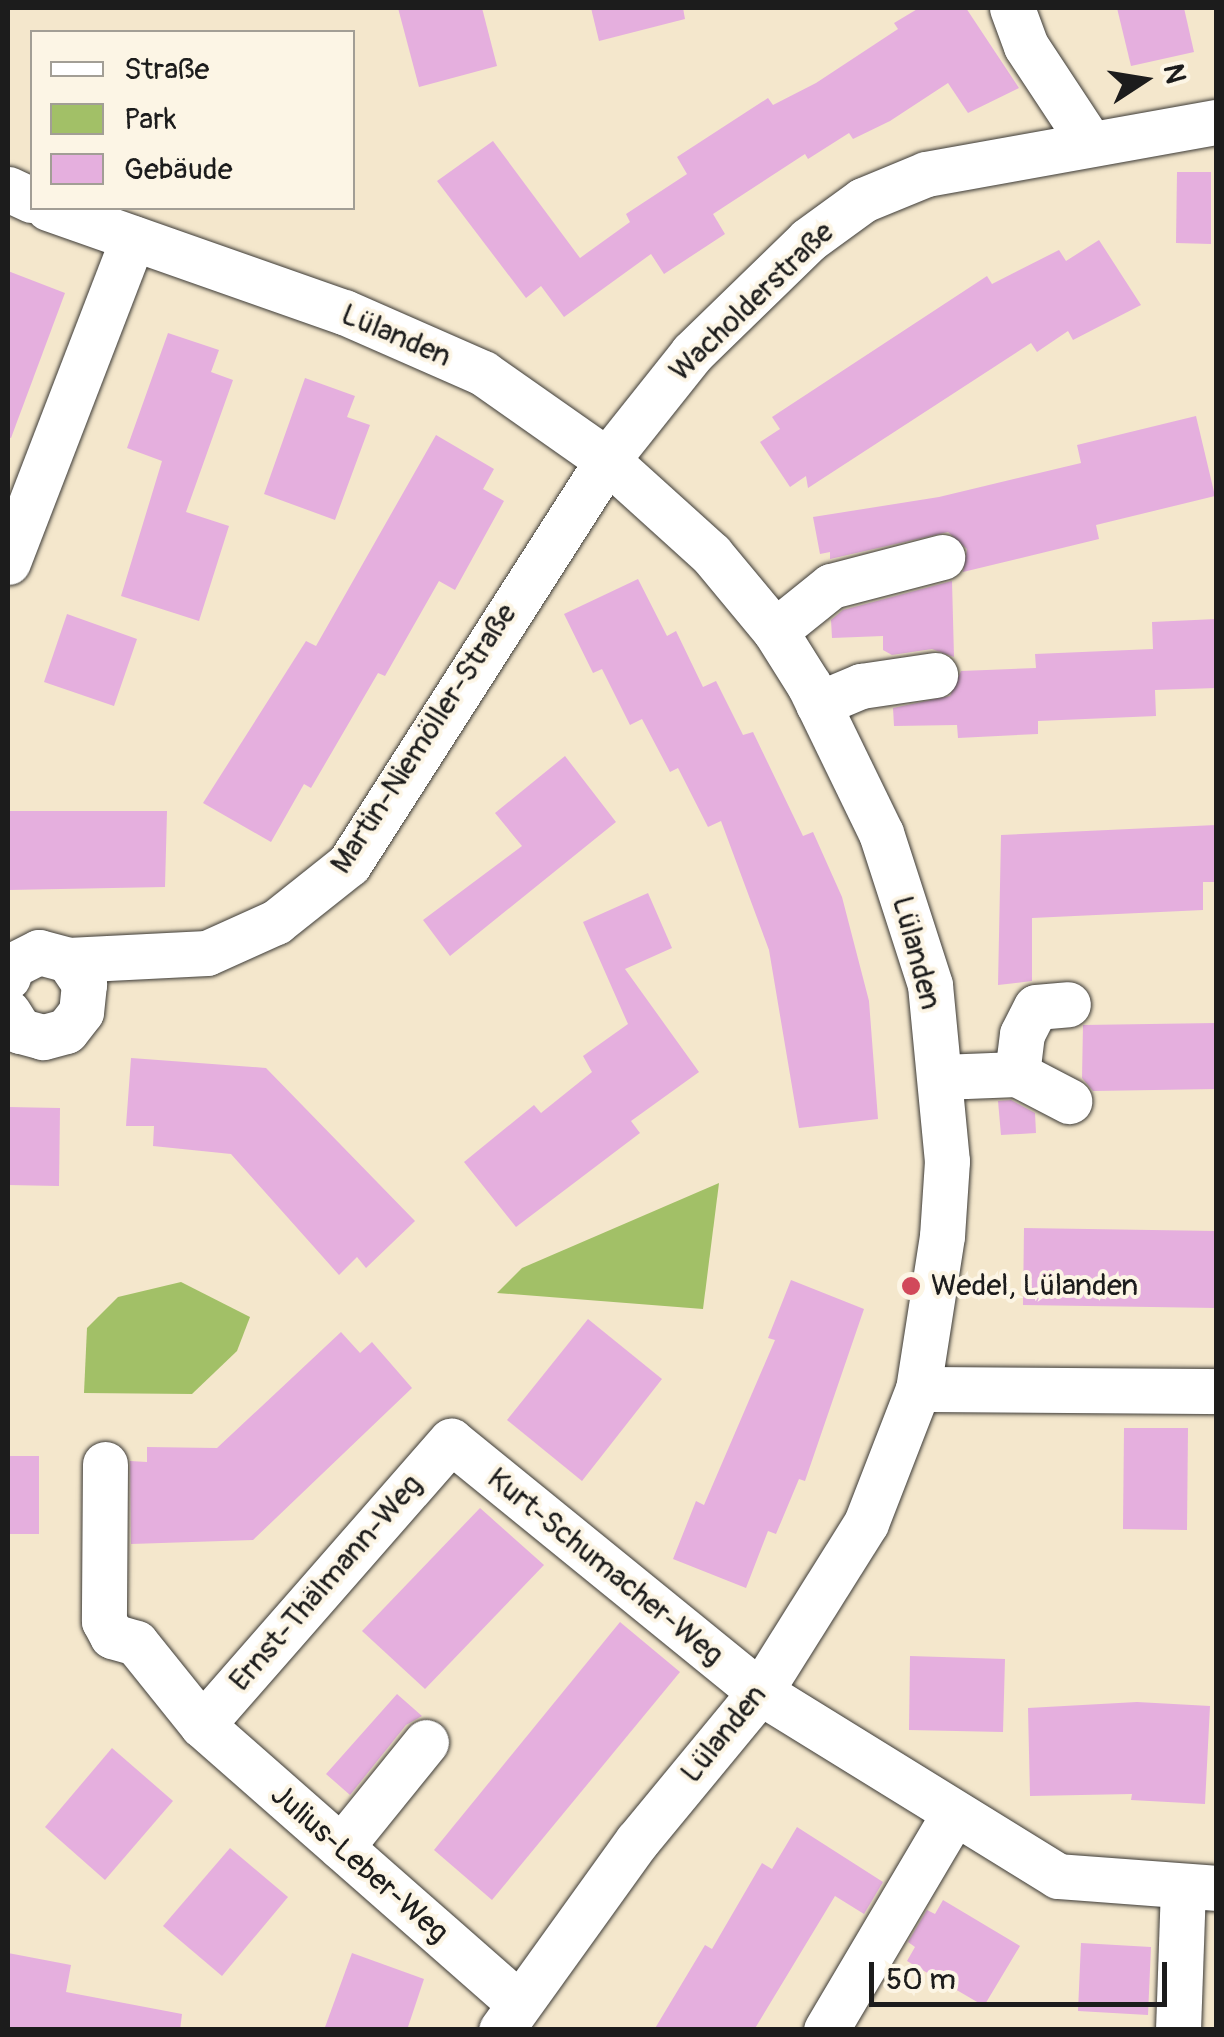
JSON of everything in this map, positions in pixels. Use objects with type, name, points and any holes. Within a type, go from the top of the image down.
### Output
[{"type":"street","points":[[1012,8],[1026,46],[1088,140]]},
{"type":"street","name":"Wacholderstraße","points":[[607,460],[692,353],[808,240],[863,200],[926,174],[1088,140],[1216,122]]},
{"type":"street","name":"Lülanden","points":[[54,210],[344,312],[483,373],[607,460],[711,554],[775,631],[818,704],[881,834],[930,984],[947,1161],[942,1236],[918,1389],[866,1523],[760,1692],[509,2015]]},
{"type":"street","points":[[8,562],[133,238]]},
{"type":"street","name":"Martin-Niemöller-Straße","points":[[9,969],[39,952],[68,960],[207,954],[276,922],[336,876],[607,460]]},
{"type":"street","points":[[775,631],[831,586],[942,557]]},
{"type":"street","points":[[818,704],[861,686],[935,676]]},
{"type":"street","points":[[8,1012],[20,1031],[43,1038],[66,1030],[82,1012],[84,984],[68,960]]},
{"type":"street","points":[[1017,1074],[1022,1034],[1036,1007],[1068,1004]]},
{"type":"street","points":[[941,1077],[1017,1074],[1069,1101]]},
{"type":"street","points":[[918,1389],[1216,1391]]},
{"type":"street","name":"Kurt-Schumacher-Weg","points":[[451,1441],[760,1692],[953,1815],[1058,1876],[1200,1888]]},
{"type":"street","name":"Ernst-Thälmann-Weg","points":[[202,1725],[451,1441]]},
{"type":"street","name":"Julius-Leber-Weg","points":[[105,1464],[104,1621],[112,1636],[136,1643],[202,1725],[342,1848],[509,2015]]},
{"type":"street","points":[[342,1848],[426,1742]]},
{"type":"street","points":[[826,2030],[953,1815]]},
{"type":"street","points":[[1178,2030],[1200,1888]]},
{"type":"street","points":[[790,2030],[799,2030]]},
{"type":"green space","points":[[719,1183],[703,1309],[497,1293],[522,1268]]},
{"type":"green space","points":[[181,1282],[250,1317],[237,1351],[192,1394],[84,1393],[87,1328],[118,1297]]},
{"type":"building","points":[[398,8],[482,8],[497,66],[419,87]]},
{"type":"building","points":[[591,8],[683,8],[685,19],[599,41]]},
{"type":"building","points":[[919,8],[966,8],[1019,88],[968,113],[948,83],[890,121],[853,139],[849,133],[808,159],[805,154],[713,214],[725,234],[664,274],[651,254],[564,317],[541,286],[526,298],[437,181],[493,141],[580,258],[630,222],[626,214],[687,174],[677,157],[768,98],[773,105],[816,83],[898,29],[894,23]]},
{"type":"building","points":[[1117,8],[1184,8],[1194,52],[1131,66]]},
{"type":"building","points":[[1177,172],[1211,172],[1211,244],[1176,243]]},
{"type":"building","points":[[1099,240],[1141,305],[1073,340],[1068,331],[1037,352],[1031,343],[808,488],[806,476],[790,487],[760,442],[780,429],[772,417],[987,276],[992,284],[1059,250],[1066,261]]},
{"type":"building","points":[[8,271],[65,293],[11,438],[8,437]]},
{"type":"building","points":[[168,333],[219,350],[211,372],[233,380],[186,512],[229,526],[199,621],[121,596],[162,461],[127,448]]},
{"type":"building","points":[[305,378],[355,396],[347,417],[370,425],[335,520],[264,494]]},
{"type":"building","points":[[1196,416],[1215,496],[1096,525],[1099,539],[963,572],[967,549],[948,532],[830,559],[830,552],[820,554],[813,517],[939,497],[1081,463],[1077,445]]},
{"type":"building","points":[[436,435],[494,469],[483,489],[504,501],[455,590],[439,581],[385,676],[378,673],[311,788],[304,784],[271,842],[203,803],[306,641],[316,646]]},
{"type":"building","points":[[638,579],[667,636],[676,631],[703,687],[716,681],[743,735],[753,732],[803,836],[813,832],[842,897],[869,1001],[878,1119],[799,1128],[769,950],[721,821],[708,827],[678,768],[670,772],[642,719],[630,725],[602,669],[593,673],[564,614]]},
{"type":"building","points":[[952,581],[954,657],[932,649],[892,655],[883,650],[883,636],[832,638],[831,620],[843,610]]},
{"type":"building","points":[[67,614],[137,639],[114,706],[44,682]]},
{"type":"building","points":[[1216,619],[1216,688],[1155,690],[1156,716],[1038,721],[1038,734],[958,738],[957,725],[894,726],[893,708],[950,696],[961,671],[1036,668],[1035,654],[1153,649],[1152,622]]},
{"type":"building","points":[[565,756],[616,822],[450,956],[423,920],[522,846],[495,813]]},
{"type":"building","points":[[8,811],[167,811],[165,887],[8,890]]},
{"type":"building","points":[[1216,825],[1216,882],[1203,882],[1203,910],[1032,918],[1032,981],[998,985],[1001,835]]},
{"type":"building","points":[[648,893],[672,948],[625,969],[699,1072],[631,1121],[640,1133],[516,1227],[464,1162],[534,1105],[541,1113],[592,1072],[583,1056],[628,1024],[583,922]]},
{"type":"building","points":[[1216,1023],[1216,1089],[1093,1091],[1082,1078],[1083,1025]]},
{"type":"building","points":[[131,1058],[266,1068],[415,1221],[366,1268],[357,1257],[339,1275],[231,1154],[153,1146],[154,1126],[126,1126]]},
{"type":"building","points":[[1011,1100],[1035,1113],[1036,1133],[1001,1135],[998,1101]]},
{"type":"building","points":[[8,1107],[60,1108],[59,1186],[8,1185]]},
{"type":"building","points":[[1024,1228],[1216,1231],[1216,1308],[1023,1305]]},
{"type":"building","points":[[791,1280],[864,1309],[805,1481],[799,1479],[776,1534],[768,1531],[746,1588],[673,1559],[696,1501],[704,1505],[775,1340],[768,1338]]},
{"type":"building","points":[[588,1319],[662,1379],[582,1481],[507,1420]]},
{"type":"building","points":[[341,1332],[360,1353],[372,1342],[412,1388],[253,1540],[131,1544],[130,1461],[147,1462],[147,1447],[217,1448]]},
{"type":"building","points":[[1124,1428],[1188,1428],[1187,1530],[1123,1529]]},
{"type":"building","points":[[8,1456],[39,1456],[39,1534],[8,1534]]},
{"type":"building","points":[[480,1508],[544,1565],[425,1689],[362,1631]]},
{"type":"building","points":[[620,1622],[680,1672],[492,1900],[434,1850]]},
{"type":"building","points":[[910,1656],[1005,1659],[1003,1732],[909,1730]]},
{"type":"building","points":[[397,1694],[422,1716],[406,1725],[350,1795],[326,1774]]},
{"type":"building","points":[[1137,1702],[1210,1706],[1205,1804],[1131,1800],[1132,1794],[1030,1796],[1028,1708]]},
{"type":"building","points":[[112,1748],[173,1801],[105,1880],[45,1827]]},
{"type":"building","points":[[797,1827],[883,1882],[864,1914],[835,1896],[754,2030],[654,2030],[705,1945],[712,1949],[762,1863],[772,1869]]},
{"type":"building","points":[[230,1848],[288,1897],[222,1976],[163,1926]]},
{"type":"building","points":[[943,1900],[1020,1946],[984,2006],[907,1961],[915,1947],[908,1942],[927,1910],[935,1914]]},
{"type":"building","points":[[1081,1943],[1151,1947],[1148,2015],[1078,2011]]},
{"type":"building","points":[[8,1953],[71,1965],[66,1992],[182,2014],[180,2030],[8,2030]]},
{"type":"building","points":[[352,1953],[424,1979],[407,2030],[324,2030]]},
{"type":"place","name":"Wedel, Lülanden","points":[[911,1286]]}]
